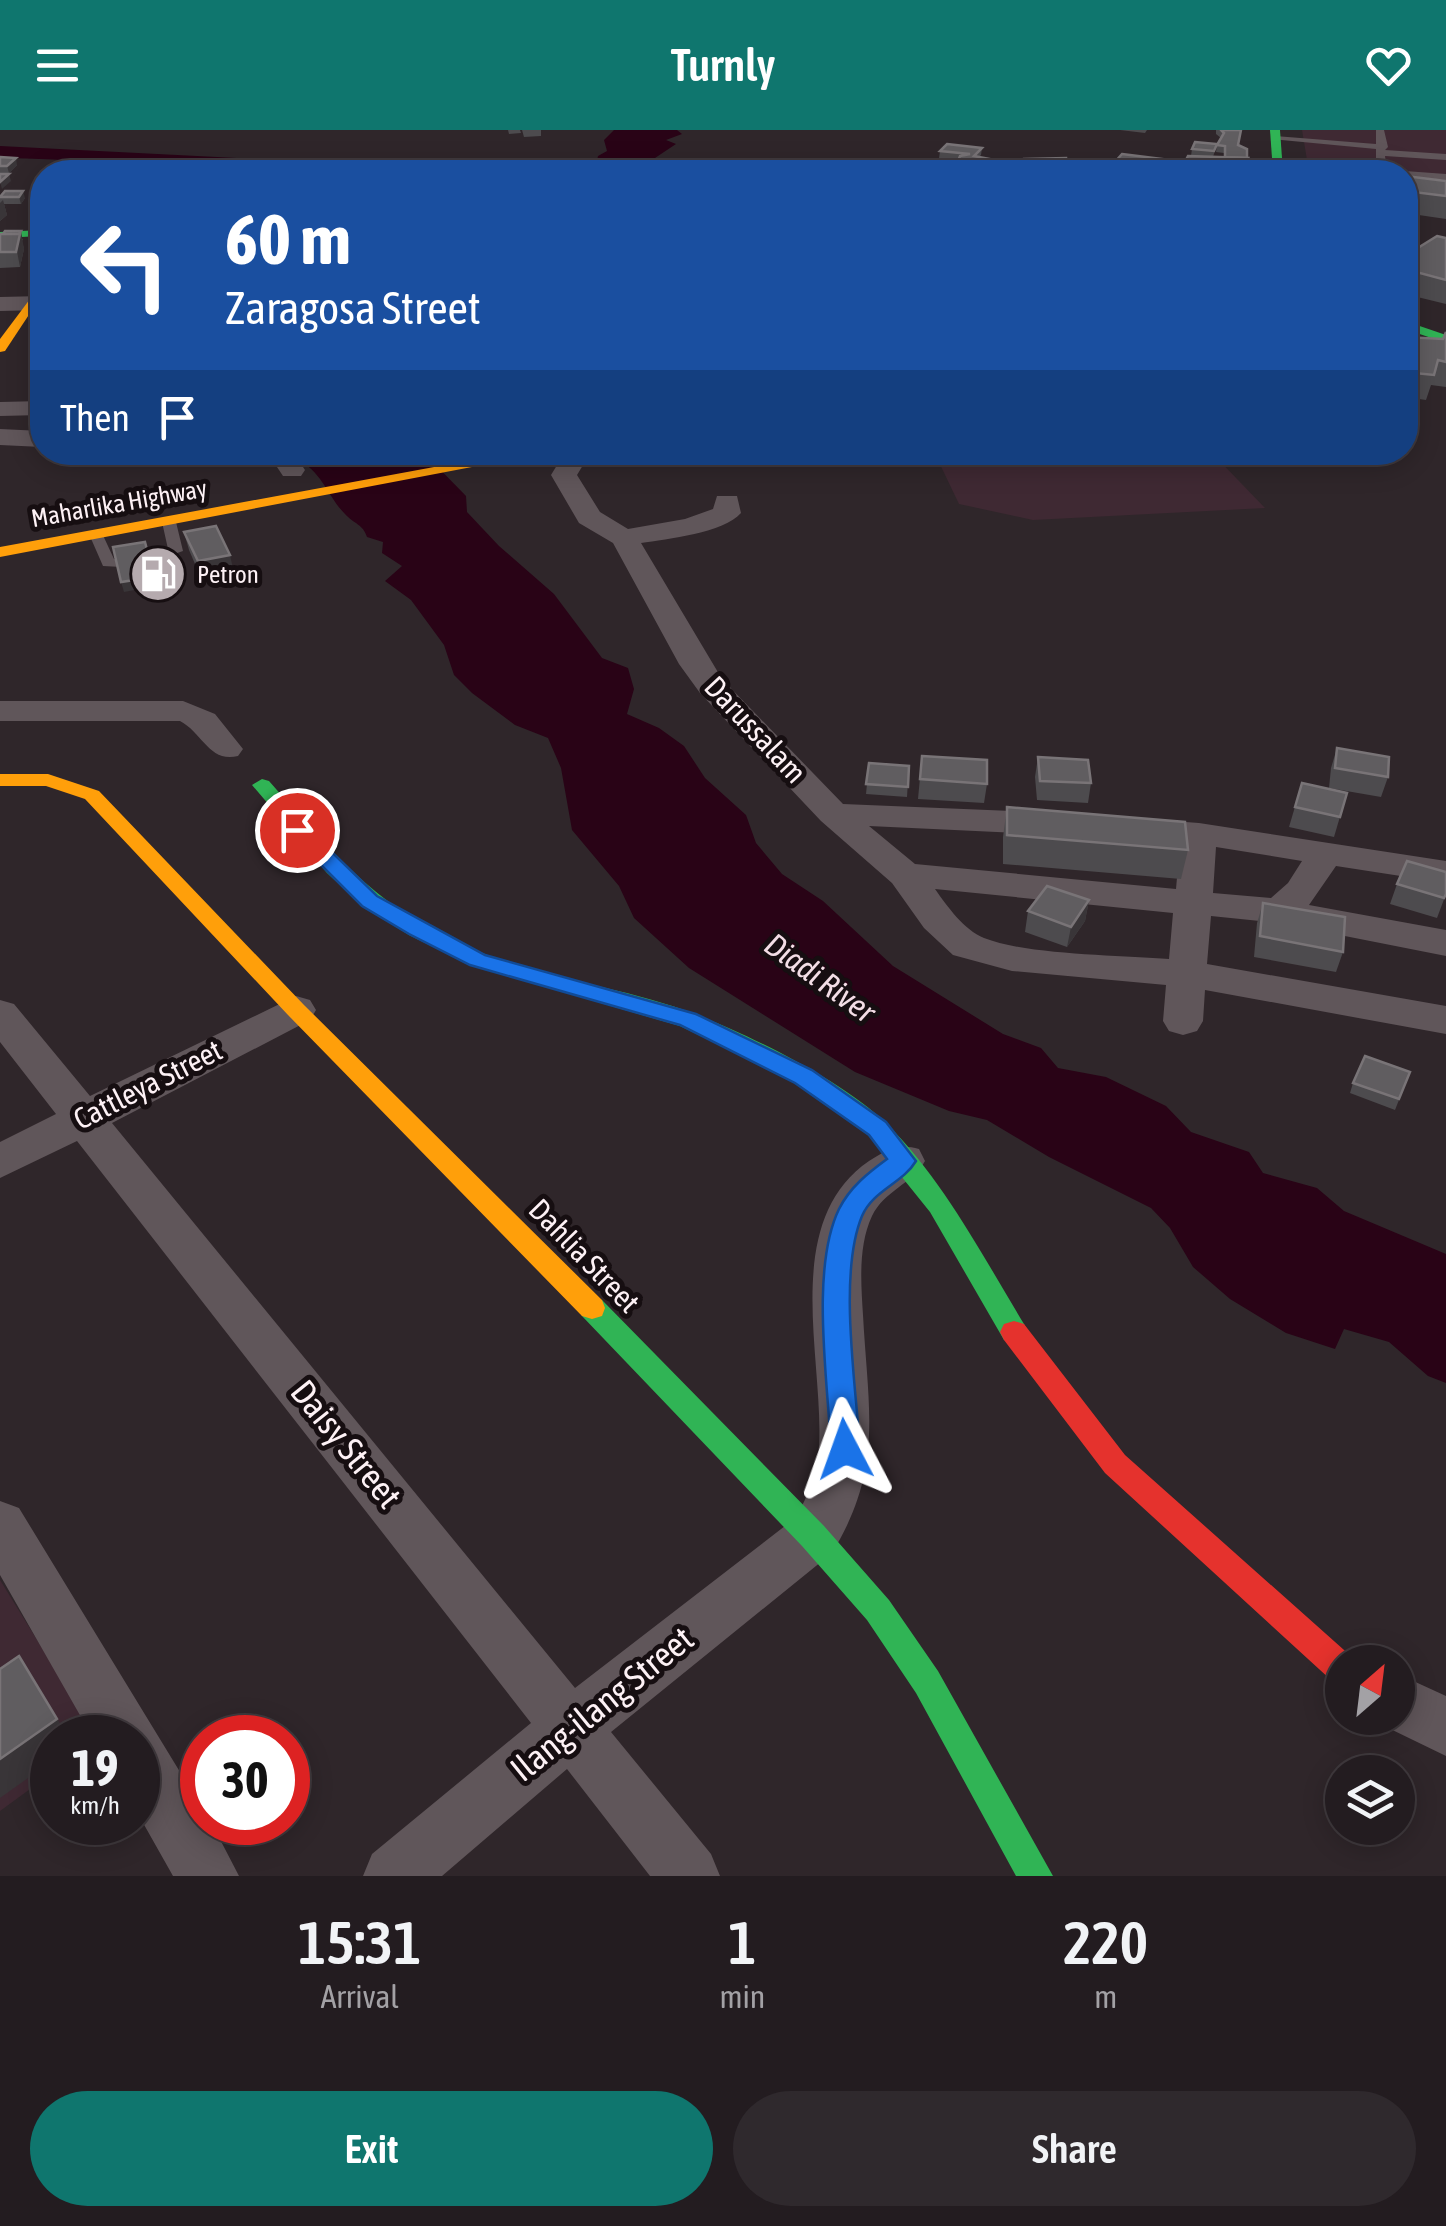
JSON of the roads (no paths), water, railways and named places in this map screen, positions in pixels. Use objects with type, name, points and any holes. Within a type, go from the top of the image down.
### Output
[{"type":"street","points":[[1275,134],[1277,160]]},
{"type":"street","points":[[0,235],[30,234]]},
{"type":"street","points":[[0,304],[30,299]]},
{"type":"street","points":[[0,348],[30,310]]},
{"type":"street","points":[[1418,329],[1446,339]]},
{"type":"street","points":[[1418,345],[1446,348]]},
{"type":"street","points":[[0,408],[30,408]]},
{"type":"street","points":[[0,437],[30,438]]},
{"type":"street","name":"Maharlika Highway","points":[[0,552],[474,465]]},
{"type":"street","name":"Darussalam","points":[[567,465],[564,475],[589,517],[624,538],[694,664],[711,686],[834,814],[905,875],[952,936],[982,952],[1012,958],[1188,974],[1446,1020]]},
{"type":"street","points":[[624,538],[713,520],[727,512],[726,502]]},
{"type":"street","points":[[0,522],[29,546]]},
{"type":"street","points":[[0,711],[183,711],[208,723],[226,749]]},
{"type":"street","name":"Dahlia Street","points":[[0,780],[52,780],[76,785],[92,796],[296,1010],[813,1536],[878,1610],[927,1682],[1035,1876]]},
{"type":"street","points":[[262,785],[297,830],[370,901],[417,930],[478,960],[688,1020],[749,1047],[845,1104],[877,1129],[939,1205],[1017,1336],[1115,1464],[1325,1654]]},
{"type":"street","points":[[834,814],[1199,834],[1446,872]]},
{"type":"street","points":[[1183,1020],[1199,834]]},
{"type":"street","points":[[1279,911],[1302,892],[1326,852]]},
{"type":"street","points":[[905,875],[1279,911],[1446,943]]},
{"type":"street","name":"Cattleya Street","points":[[0,1161],[296,1010]]},
{"type":"street","name":"Daisy Street","points":[[0,1014],[690,1876]]},
{"type":"street","points":[[813,1536],[832,1506],[845,1449],[837,1277],[841,1246],[851,1211],[872,1183],[903,1161]]},
{"type":"street","points":[[0,1525],[112,1715]]},
{"type":"street","name":"Ilang-ilang Street","points":[[394,1876],[572,1726],[813,1536]]},
{"type":"street","points":[[1415,1712],[1446,1727]]},
{"type":"street","points":[[160,1794],[208,1876]]},
{"type":"lane","points":[[1380,130],[1382,160]]},
{"type":"lane","points":[[1275,134],[1446,157]]},
{"type":"lane","points":[[1418,175],[1446,178]]},
{"type":"lane","points":[[149,558],[176,551],[169,522]]},
{"type":"lane","points":[[96,534],[108,563],[117,564]]},
{"type":"water","points":[[614,130],[677,130],[682,134],[666,140],[676,144],[655,160],[597,160],[607,151],[604,140]]},
{"type":"water","points":[[0,146],[274,160],[53,160],[0,158]]},
{"type":"water","name":"Diadi River","points":[[305,465],[436,465],[466,496],[467,512],[554,594],[602,658],[628,668],[634,689],[627,714],[659,728],[684,746],[705,778],[746,815],[756,843],[782,874],[823,901],[893,966],[1003,1034],[1041,1048],[1058,1068],[1106,1077],[1166,1106],[1191,1132],[1249,1152],[1263,1173],[1317,1188],[1344,1211],[1446,1254],[1446,1383],[1428,1376],[1389,1342],[1344,1329],[1335,1349],[1286,1333],[1230,1299],[1193,1267],[1170,1228],[1151,1208],[1049,1157],[987,1120],[949,1111],[855,1072],[689,968],[634,918],[619,886],[572,830],[561,768],[548,738],[515,725],[454,675],[444,645],[411,600],[385,581],[402,566],[382,553],[383,542],[367,537],[339,508]]},
{"type":"place","name":"Petron","points":[[158,574]]}]
